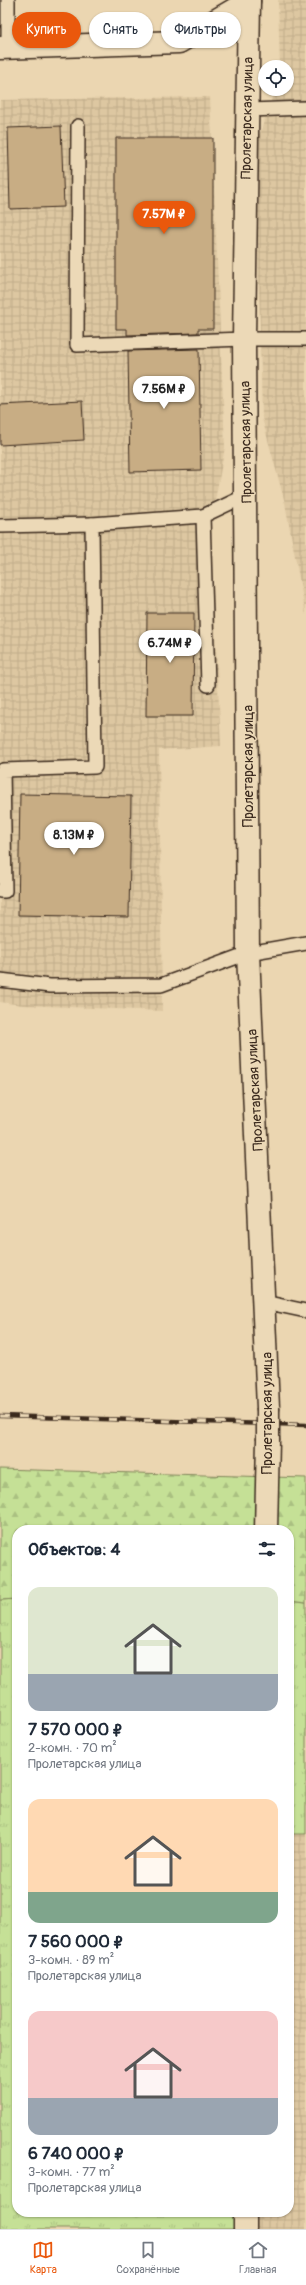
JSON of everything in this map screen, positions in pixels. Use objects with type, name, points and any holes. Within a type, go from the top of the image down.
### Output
[{"type":"street","points":[[4,48],[179,42],[249,0]]},
{"type":"street","name":"Пролетарская улица","points":[[249,0],[244,339],[247,495],[248,953],[268,1408],[266,1525]]},
{"type":"street","points":[[244,2229],[245,2217]]},
{"type":"lane","points":[[4,48],[8,0]]},
{"type":"lane","points":[[247,110],[306,108]]},
{"type":"lane","points":[[78,126],[77,345],[244,339],[306,339]]},
{"type":"lane","points":[[0,526],[92,524],[203,516],[247,495]]},
{"type":"lane","points":[[203,516],[208,685]]},
{"type":"lane","points":[[0,891],[5,891],[3,770],[95,767],[92,524]]},
{"type":"lane","points":[[0,980],[50,986],[161,985],[248,953],[306,943]]},
{"type":"lane","points":[[264,1302],[306,1311]]},
{"type":"shaded area","points":[[278,0],[306,0],[306,615],[285,503],[262,418],[256,145],[273,96],[294,96],[294,60],[280,60]]},
{"type":"shaded area","points":[[210,97],[225,447],[210,527],[221,746],[159,750],[162,1011],[23,1005],[0,1002],[0,100]]},
{"type":"shaded area","points":[[294,1834],[306,1834],[306,2229],[243,2229],[244,2217],[294,2217]]},
{"type":"green space","points":[[0,1469],[306,1478],[306,1603],[294,1602],[294,1525],[12,1525],[12,1599],[0,1600]]},
{"type":"green space","points":[[12,1599],[12,2217],[244,2217],[243,2229],[0,2229],[0,1600]]},
{"type":"green space","points":[[294,1602],[306,1603],[306,1834],[294,1834]]},
{"type":"building","points":[[61,126],[64,207],[10,209],[8,128]]},
{"type":"building","points":[[116,138],[213,138],[213,329],[198,329],[198,333],[127,335],[127,329],[116,329]]},
{"type":"building","points":[[199,349],[201,470],[130,472],[128,351]]},
{"type":"building","points":[[82,401],[84,440],[0,445],[0,405]]},
{"type":"building","points":[[147,613],[194,613],[193,716],[146,716]]},
{"type":"building","points":[[20,794],[131,796],[129,917],[18,915]]},
{"type":"railway","points":[[0,1416],[306,1425]]}]
